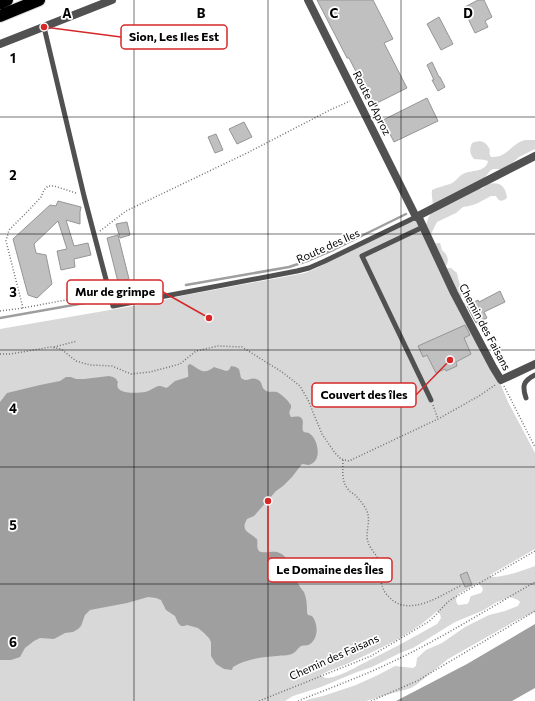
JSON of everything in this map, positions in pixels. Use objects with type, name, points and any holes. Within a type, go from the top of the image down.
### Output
[{"type":"highway","points":[[0,3],[7,0]]},
{"type":"highway","points":[[0,16],[40,0]]},
{"type":"street","points":[[0,44],[112,0]]},
{"type":"street","name":"Route d'Aproz","points":[[308,0],[356,98],[417,216]]},
{"type":"street","name":"Route des Iles","points":[[417,216],[535,156]]},
{"type":"street","name":"Chemin des Faisans","points":[[417,216],[454,293],[492,367],[501,380]]},
{"type":"street","points":[[501,380],[535,364]]},
{"type":"lane","points":[[44,27],[84,196],[109,292]]},
{"type":"lane","name":"Route des Iles","points":[[109,292],[113,306],[297,271],[325,261],[417,216]]},
{"type":"lane","points":[[423,227],[362,256],[431,400]]},
{"type":"lane","points":[[526,398],[524,385],[527,380],[535,375]]},
{"type":"path","points":[[94,236],[126,211],[247,153],[356,98]]},
{"type":"path","points":[[23,308],[6,241],[10,230],[41,197],[44,190],[48,186],[54,186],[84,196]]},
{"type":"path","points":[[0,311],[109,292]]},
{"type":"path","points":[[0,354],[10,354],[52,347],[77,341]]},
{"type":"path","points":[[52,347],[61,349],[76,361],[90,366],[112,366],[131,374],[150,372],[180,364],[196,351],[218,346],[242,347],[282,372],[300,386],[308,400],[322,434],[341,459],[349,461],[438,419],[479,396],[501,380]]},
{"type":"path","name":"Chemin des Faisans","points":[[501,380],[535,447]]},
{"type":"path","points":[[431,400],[438,419]]},
{"type":"path","points":[[343,460],[342,477],[348,490],[365,507],[369,516],[367,531],[368,542],[379,561],[384,591],[398,604],[413,606],[426,602],[462,585]]},
{"type":"path","name":"Chemin des Faisans","points":[[259,701],[371,656],[428,622],[445,604],[452,599],[535,551]]},
{"type":"path","points":[[298,701],[372,671],[424,646],[535,582]]},
{"type":"path","points":[[371,701],[417,681],[535,611]]},
{"type":"shaded area","points":[[527,140],[535,140],[535,149],[519,157],[503,169],[493,169],[482,181],[481,189],[488,184],[499,184],[504,188],[507,198],[501,201],[496,196],[491,196],[476,204],[463,207],[456,213],[437,222],[429,238],[430,244],[440,243],[447,258],[447,268],[451,268],[457,273],[464,294],[456,299],[459,303],[465,303],[466,307],[462,312],[490,358],[508,402],[535,453],[535,549],[490,575],[493,577],[504,576],[535,566],[535,612],[517,620],[448,659],[411,688],[366,701],[305,701],[356,685],[395,666],[413,668],[416,666],[417,658],[426,650],[442,643],[465,627],[489,615],[518,606],[520,602],[510,597],[497,602],[482,611],[455,622],[413,648],[372,667],[321,687],[293,696],[285,701],[0,701],[0,329],[156,302],[305,273],[341,254],[391,232],[408,222],[415,221],[426,225],[433,207],[432,190],[452,183],[463,174],[482,169],[487,165],[488,161],[474,159],[470,150],[472,143],[479,141],[486,143],[490,150],[491,157],[496,157],[504,154],[518,143]],"holes":[[[478,583],[483,590],[481,593],[471,596],[467,604],[458,605],[456,602],[458,594]],[[437,611],[441,618],[437,624],[420,634],[341,674],[331,678],[326,678],[321,675],[360,658],[407,634]]]},
{"type":"shaded area","points":[[190,364],[202,371],[210,370],[214,367],[226,371],[229,370],[231,366],[236,367],[239,369],[241,378],[260,381],[266,391],[277,392],[287,400],[291,405],[289,413],[291,417],[302,418],[303,431],[310,433],[315,440],[318,454],[314,462],[309,465],[302,464],[292,477],[276,491],[254,516],[247,519],[244,526],[246,531],[257,539],[260,552],[277,552],[286,557],[289,561],[299,585],[304,592],[307,602],[307,613],[314,619],[317,630],[315,638],[310,644],[301,646],[290,655],[254,659],[238,664],[233,667],[232,670],[224,669],[216,664],[211,656],[211,642],[204,633],[198,628],[187,625],[181,626],[175,616],[166,610],[161,600],[148,597],[127,603],[90,610],[85,615],[81,626],[73,632],[65,633],[54,639],[40,638],[25,648],[20,657],[11,660],[0,660],[0,402],[7,393],[60,381],[66,377],[84,379],[111,376],[118,382],[117,386],[119,389],[127,392],[145,392],[159,386],[166,388],[175,381],[188,377],[188,365]]},
{"type":"shaded area","points":[[535,624],[535,688],[512,701],[396,701],[467,664]]},
{"type":"building","points":[[317,0],[373,0],[393,39],[384,43],[407,88],[373,105]]},
{"type":"building","points":[[478,0],[484,0],[492,17],[485,21],[488,27],[475,33],[463,8]]},
{"type":"building","points":[[439,17],[453,44],[441,50],[427,24]]},
{"type":"building","points":[[432,62],[445,87],[438,91],[432,80],[434,80],[427,65]]},
{"type":"building","points":[[427,98],[438,121],[394,142],[383,120]]},
{"type":"building","points":[[244,122],[252,137],[237,144],[229,129]]},
{"type":"building","points":[[216,134],[223,150],[215,153],[208,137]]},
{"type":"building","points":[[58,201],[81,207],[80,224],[66,220],[74,246],[88,243],[91,255],[74,259],[75,267],[61,270],[57,251],[67,249],[58,221],[34,244],[36,253],[46,255],[52,284],[37,298],[28,295],[13,239],[50,205],[56,206]]},
{"type":"building","points":[[127,222],[130,235],[120,238],[116,224]]},
{"type":"building","points":[[118,235],[129,279],[118,282],[107,238]]},
{"type":"building","points":[[500,291],[505,302],[484,312],[487,318],[476,323],[467,306],[478,300],[479,302]]},
{"type":"building","points":[[465,325],[470,335],[464,338],[471,354],[456,362],[457,366],[446,371],[445,369],[436,373],[427,355],[423,357],[418,346]]},
{"type":"building","points":[[467,572],[472,585],[465,587],[460,575]]},
{"type":"waterway","points":[[186,285],[289,267],[333,250],[406,214]]},
{"type":"waterway","points":[[0,318],[96,301]]},
{"type":"place","name":"Sion, Les Iles Est","points":[[44,27]]},
{"type":"place","name":"Mur de grimpe","points":[[209,318]]},
{"type":"place","name":"Couvert des îles","points":[[450,360]]},
{"type":"place","name":"Le Domaine des Îles","points":[[268,501]]}]
